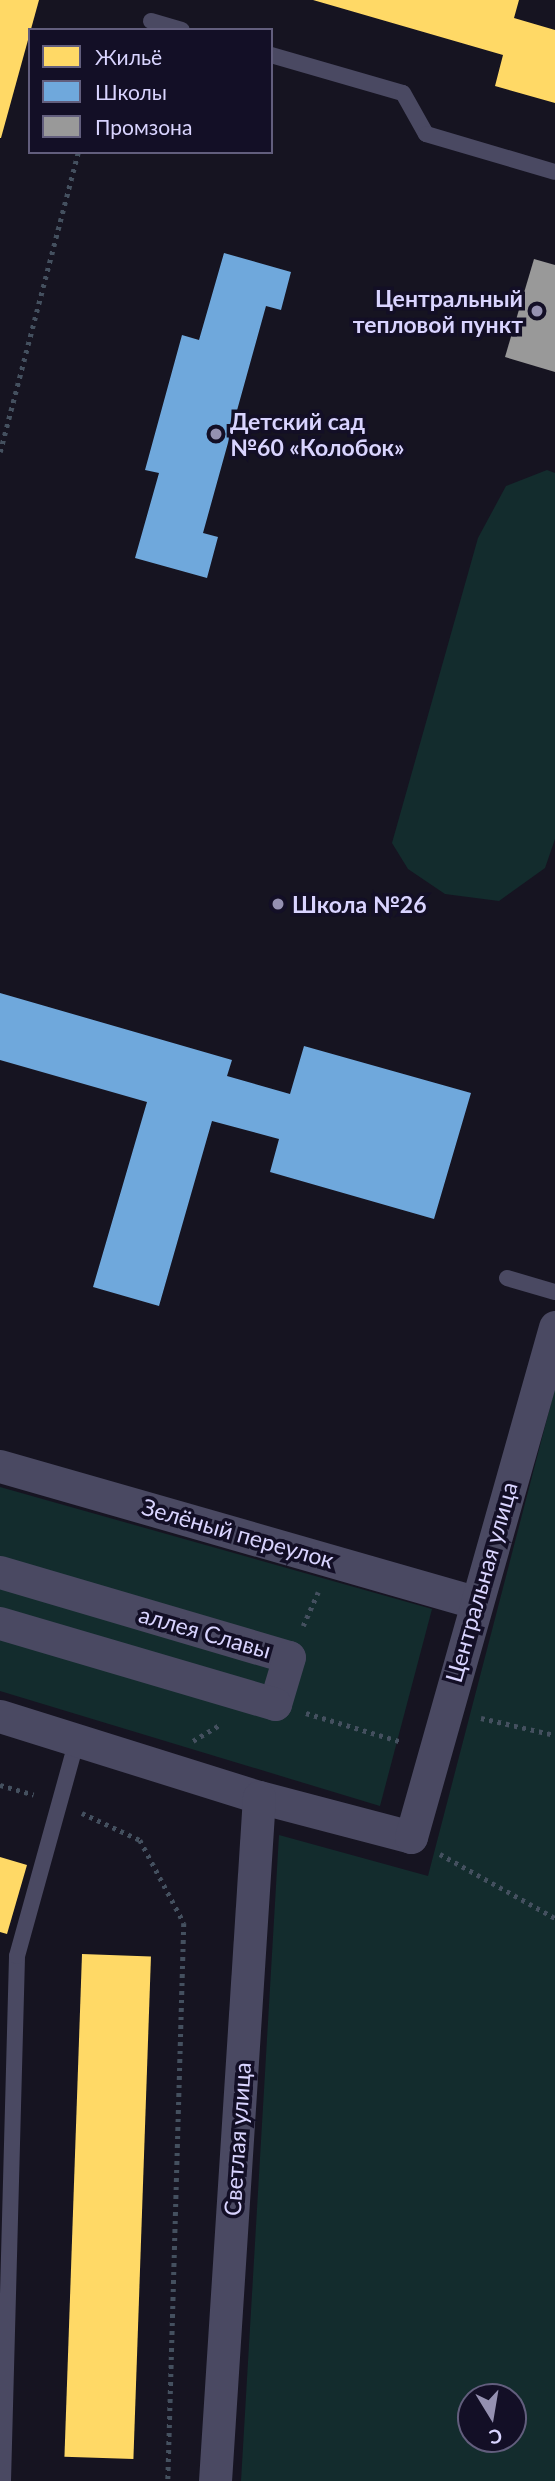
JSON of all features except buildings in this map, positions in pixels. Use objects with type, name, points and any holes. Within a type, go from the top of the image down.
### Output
[{"type":"street","name":"Центральная улица","points":[[411,1838],[474,1602],[555,1327]]},
{"type":"street","name":"Зелёный переулок","points":[[0,1466],[332,1559],[474,1602]]},
{"type":"street","name":"аллея Славы","points":[[0,1572],[289,1657],[268,1701]]},
{"type":"street","points":[[0,1623],[268,1701]]},
{"type":"street","points":[[0,1716],[260,1797],[411,1838]]},
{"type":"street","name":"Светлая улица","points":[[215,2481],[260,1797]]},
{"type":"lane","points":[[151,21],[175,28]]},
{"type":"lane","points":[[273,56],[402,93],[426,134],[555,172]]},
{"type":"lane","points":[[507,1278],[555,1292]]},
{"type":"lane","points":[[3,2481],[17,1956],[76,1739]]},
{"type":"lane","points":[[0,1951],[17,1956]]},
{"type":"path","points":[[0,452],[77,154]]},
{"type":"path","points":[[289,1657],[332,1559]]},
{"type":"path","points":[[155,1764],[268,1701],[434,1751]]},
{"type":"path","points":[[445,1710],[555,1735]]},
{"type":"path","points":[[0,1785],[59,1802],[140,1840],[184,1923],[168,2481]]},
{"type":"path","points":[[411,1838],[555,1918]]},
{"type":"green space","points":[[547,470],[555,473],[555,839],[545,868],[499,901],[445,894],[408,869],[392,843],[478,538],[506,486]]},
{"type":"green space","points":[[555,1388],[555,2481],[241,2481],[279,1835],[428,1876]]},
{"type":"green space","points":[[0,1487],[432,1609],[380,1806],[0,1691]]},
{"type":"place","name":"Центральный тепловой пункт","points":[[537,311]]},
{"type":"place","name":"Детский сад №60 «Колобок»","points":[[216,434]]},
{"type":"place","name":"Школа №26","points":[[278,904]]}]
